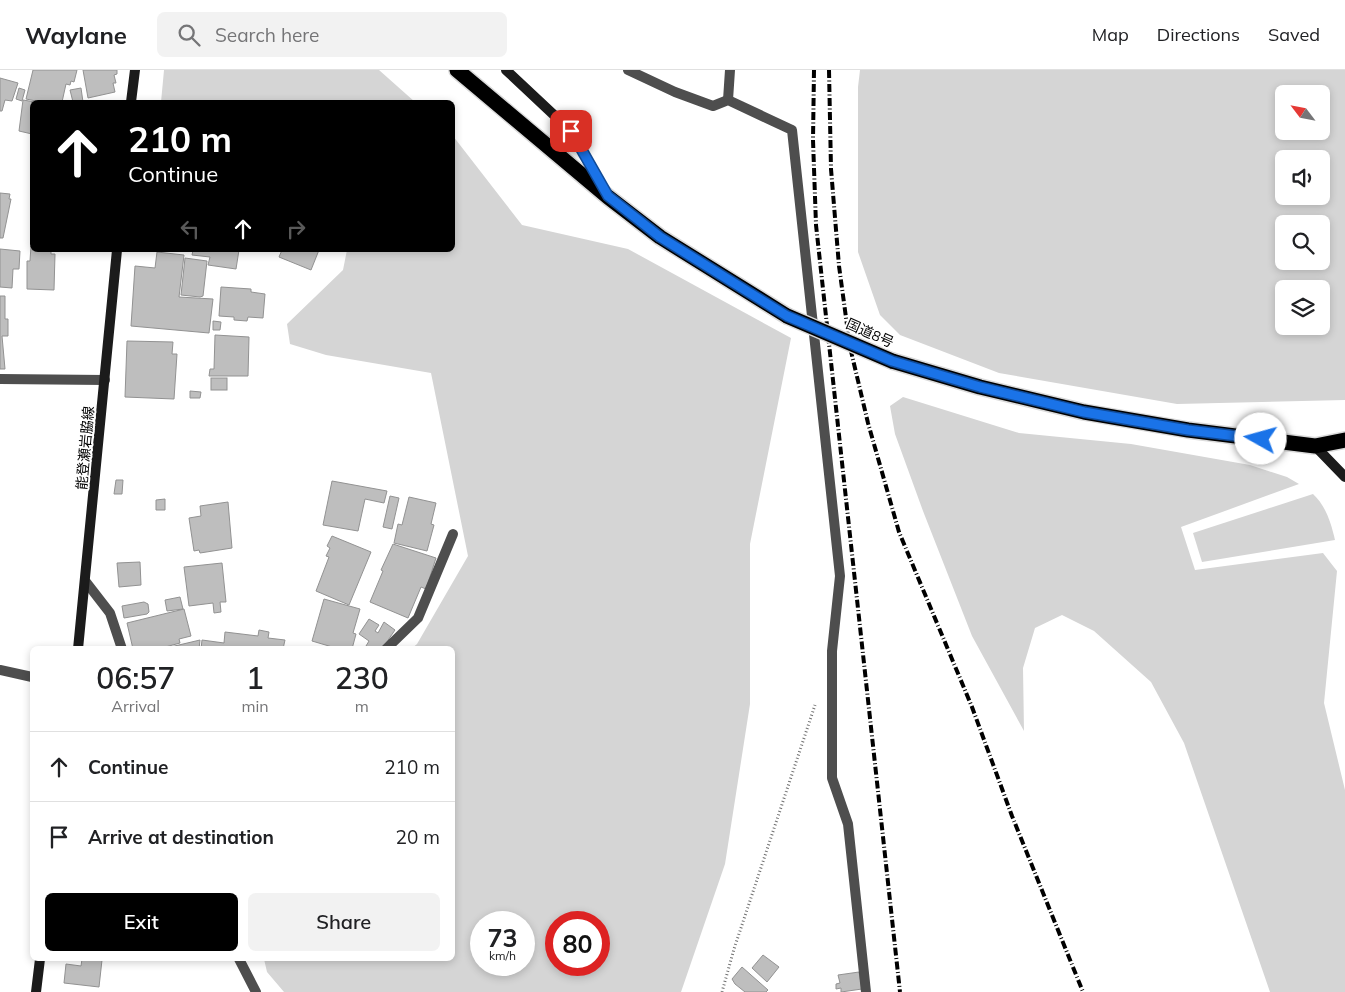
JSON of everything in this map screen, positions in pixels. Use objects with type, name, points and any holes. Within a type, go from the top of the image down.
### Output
[{"type":"highway","name":"国道8号","points":[[457,70],[608,196],[668,242],[787,316],[892,361],[980,387],[1084,412],[1188,430],[1315,446],[1345,440]]},
{"type":"main road","points":[[131,100],[134,70]]},
{"type":"main road","points":[[506,70],[571,131],[608,196]]},
{"type":"main road","name":"能登瀬岩脇線","points":[[78,646],[117,252]]},
{"type":"main road","points":[[1315,446],[1345,477]]},
{"type":"main road","points":[[36,992],[40,961]]},
{"type":"street","points":[[628,70],[713,106],[728,100],[792,130],[840,576],[832,652],[832,778],[848,824],[866,992]]},
{"type":"street","points":[[728,100],[730,70]]},
{"type":"street","points":[[0,379],[104,380]]},
{"type":"street","points":[[389,646],[418,618],[452,534]]},
{"type":"street","points":[[86,582],[110,613],[121,646]]},
{"type":"street","points":[[0,670],[30,677]]},
{"type":"street","points":[[239,961],[256,992]]},
{"type":"path","points":[[722,992],[734,949],[817,698]]},
{"type":"shaded area","points":[[164,70],[379,70],[413,100],[161,100]]},
{"type":"shaded area","points":[[860,70],[1345,70],[1345,400],[1177,404],[999,373],[900,335],[880,315],[858,252],[858,87]]},
{"type":"shaded area","points":[[455,139],[522,225],[628,249],[791,338],[750,544],[750,704],[725,864],[681,992],[284,992],[267,972],[264,961],[455,961],[455,646],[415,646],[468,556],[431,373],[326,355],[290,344],[287,324],[343,270],[347,252],[455,252]]},
{"type":"shaded area","points":[[903,397],[1019,433],[1131,444],[1250,465],[1287,477],[1299,484],[1181,527],[1195,570],[1323,553],[1337,571],[1324,703],[1345,790],[1345,992],[1270,992],[1184,743],[1151,682],[1094,631],[1062,615],[1035,628],[1023,668],[1024,731],[972,636],[895,434],[890,406]]},
{"type":"shaded area","points":[[1313,494],[1325,509],[1335,540],[1202,562],[1193,533]]},
{"type":"building","points":[[33,70],[77,70],[74,82],[71,81],[70,85],[66,84],[62,100],[26,99]]},
{"type":"building","points":[[83,70],[117,70],[117,74],[114,75],[116,83],[113,83],[115,92],[88,98]]},
{"type":"building","points":[[0,78],[18,83],[12,101],[5,100],[2,111],[0,111]]},
{"type":"building","points":[[19,88],[25,90],[22,101],[16,99]]},
{"type":"building","points":[[81,88],[83,100],[72,100],[70,90]]},
{"type":"building","points":[[23,100],[30,101],[30,134],[19,131]]},
{"type":"building","points":[[0,193],[10,194],[9,199],[11,199],[3,238],[0,238]]},
{"type":"building","points":[[0,249],[20,251],[19,269],[13,269],[12,288],[0,287]]},
{"type":"building","points":[[31,252],[51,252],[51,254],[55,254],[54,290],[27,289],[27,261],[30,261]]},
{"type":"building","points":[[157,252],[184,255],[179,297],[213,299],[209,333],[131,326],[135,266],[155,268]]},
{"type":"building","points":[[193,252],[239,252],[236,269],[208,265],[210,257],[192,255]]},
{"type":"building","points":[[281,252],[318,252],[311,270],[279,257]]},
{"type":"building","points":[[185,258],[207,261],[203,296],[181,295]]},
{"type":"building","points":[[221,287],[251,289],[251,292],[265,294],[263,318],[248,317],[247,321],[234,320],[234,317],[219,316]]},
{"type":"building","points":[[0,296],[5,296],[5,319],[8,319],[8,336],[2,336],[5,369],[0,369]]},
{"type":"building","points":[[213,321],[221,322],[220,330],[213,330]]},
{"type":"building","points":[[215,335],[249,337],[248,376],[209,376],[210,369],[214,369]]},
{"type":"building","points":[[127,341],[173,342],[172,354],[177,354],[174,399],[125,397]]},
{"type":"building","points":[[211,378],[227,378],[227,390],[211,390]]},
{"type":"building","points":[[190,391],[201,392],[200,398],[190,398]]},
{"type":"building","points":[[116,480],[123,480],[122,494],[114,494]]},
{"type":"building","points":[[332,481],[387,491],[384,503],[365,499],[358,531],[323,525]]},
{"type":"building","points":[[390,496],[399,498],[392,529],[383,527]]},
{"type":"building","points":[[409,497],[436,503],[431,524],[434,525],[427,551],[394,543],[398,524],[402,525]]},
{"type":"building","points":[[165,499],[165,510],[156,510],[156,500]]},
{"type":"building","points":[[228,502],[232,548],[200,553],[199,550],[194,551],[189,518],[201,516],[200,506]]},
{"type":"building","points":[[332,536],[371,552],[349,605],[316,591],[329,557],[326,556],[330,548],[327,546]]},
{"type":"building","points":[[393,544],[436,558],[426,589],[421,587],[408,618],[370,602],[383,571],[381,570]]},
{"type":"building","points":[[140,562],[141,585],[119,587],[117,563]]},
{"type":"building","points":[[222,563],[226,602],[220,602],[221,612],[214,613],[213,603],[189,606],[184,567]]},
{"type":"building","points":[[180,597],[183,609],[167,611],[165,600]]},
{"type":"building","points":[[324,599],[360,609],[353,633],[356,634],[353,646],[329,646],[312,641]]},
{"type":"building","points":[[144,602],[148,604],[149,612],[147,614],[124,618],[122,606]]},
{"type":"building","points":[[184,609],[191,636],[179,639],[180,643],[169,646],[132,646],[127,623]]},
{"type":"building","points":[[369,619],[379,625],[375,631],[378,633],[384,622],[395,630],[384,646],[366,646],[369,641],[359,634]]},
{"type":"building","points":[[259,630],[269,632],[268,638],[285,640],[284,646],[201,646],[202,640],[224,643],[225,632],[258,636]]},
{"type":"building","points":[[200,640],[199,646],[175,646]]},
{"type":"building","points":[[763,955],[779,967],[767,982],[752,968]]},
{"type":"building","points":[[82,961],[102,961],[99,987],[64,983],[66,964],[81,966]]},
{"type":"building","points":[[742,967],[768,990],[766,992],[745,992],[735,984],[732,979]]},
{"type":"building","points":[[859,972],[862,989],[841,992],[841,988],[836,989],[836,984],[840,983],[838,975]]},
{"type":"railway","points":[[814,70],[813,140],[816,225],[900,992]]},
{"type":"railway","points":[[829,70],[831,169],[839,266],[850,347],[868,423],[899,532],[972,707],[1012,816],[1083,992]]},
{"type":"route","points":[[571,131],[608,196],[660,237],[787,316],[892,361],[980,387],[1084,412],[1188,430],[1261,439]]}]
